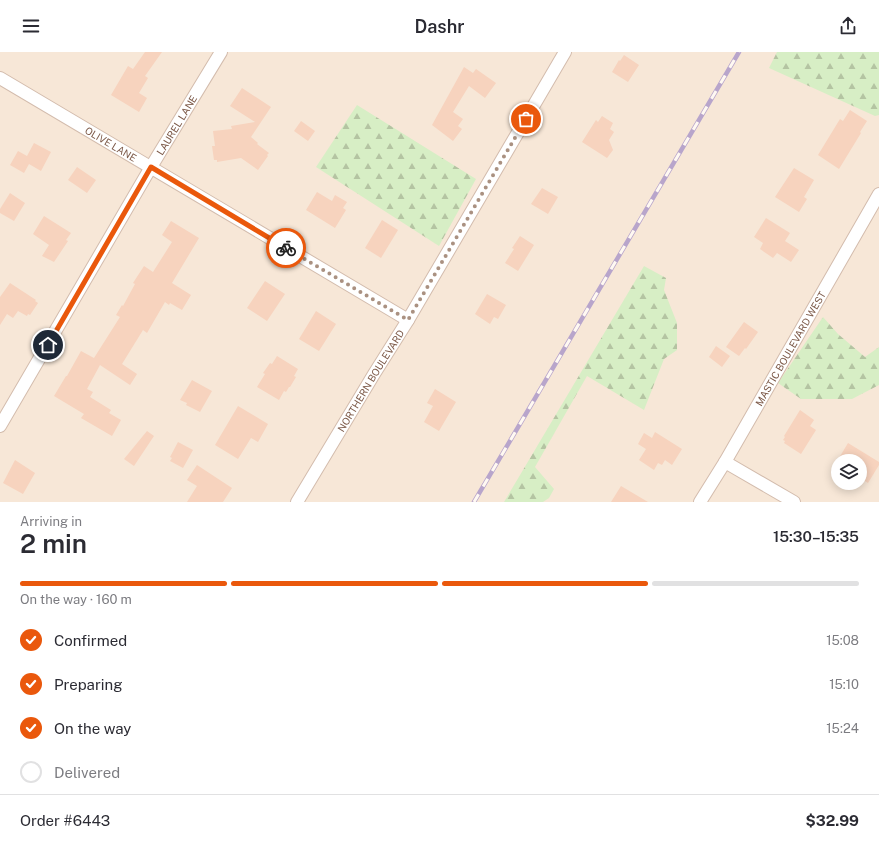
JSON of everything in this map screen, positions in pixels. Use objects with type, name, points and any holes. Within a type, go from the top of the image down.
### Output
[{"type":"street","name":"LAUREL LANE","points":[[0,426],[151,167],[221,52]]},
{"type":"street","name":"NORTHERN BOULEVARD","points":[[297,502],[408,320],[565,52]]},
{"type":"street","name":"OLIVE LANE","points":[[0,78],[408,320]]},
{"type":"street","name":"MASTIC BOULEVARD WEST","points":[[700,502],[725,462],[879,194]]},
{"type":"street","points":[[725,462],[794,502]]},
{"type":"shaded area","points":[[0,52],[879,52],[879,502],[0,502]]},
{"type":"green space","points":[[777,52],[879,52],[879,115],[875,116],[769,68]]},
{"type":"green space","points":[[357,105],[476,179],[439,246],[316,167]]},
{"type":"green space","points":[[644,266],[666,278],[664,290],[677,323],[677,350],[664,359],[644,410],[587,376],[535,467],[554,489],[549,498],[543,502],[504,502]]},
{"type":"green space","points":[[823,317],[838,334],[865,357],[879,347],[879,385],[852,399],[801,399],[778,383]]},
{"type":"building","points":[[145,52],[162,52],[145,76],[148,78],[139,93],[147,98],[139,112],[111,95],[128,66],[133,69]]},
{"type":"building","points":[[624,55],[639,65],[628,82],[612,72],[619,60],[620,61]]},
{"type":"building","points":[[464,67],[473,73],[476,69],[496,83],[485,98],[469,86],[453,112],[463,119],[458,126],[462,129],[453,141],[432,125]]},
{"type":"building","points":[[242,88],[271,107],[251,137],[258,143],[257,144],[269,153],[258,170],[241,158],[217,162],[217,160],[214,160],[212,146],[215,146],[213,131],[232,129],[231,126],[255,122],[230,106]]},
{"type":"building","points":[[850,110],[867,121],[839,169],[818,155],[840,119],[843,121]]},
{"type":"building","points":[[602,116],[613,123],[610,129],[614,132],[609,140],[613,150],[607,158],[582,142],[596,120],[598,122]]},
{"type":"building","points":[[301,121],[315,131],[308,141],[294,131]]},
{"type":"building","points":[[34,143],[51,152],[41,171],[29,164],[24,173],[10,165],[18,151],[27,156]]},
{"type":"building","points":[[77,167],[96,180],[87,193],[68,180]]},
{"type":"building","points":[[794,168],[814,180],[804,197],[807,199],[799,212],[775,197]]},
{"type":"building","points":[[542,188],[558,197],[548,214],[531,204]]},
{"type":"building","points":[[317,192],[332,201],[335,195],[347,202],[343,208],[346,210],[335,228],[306,210]]},
{"type":"building","points":[[10,193],[25,203],[14,221],[0,213],[0,209]]},
{"type":"building","points":[[44,216],[71,233],[66,240],[68,241],[54,262],[42,256],[49,245],[33,234]]},
{"type":"building","points":[[766,218],[790,233],[785,241],[799,250],[791,262],[777,253],[773,258],[760,249],[763,243],[754,237]]},
{"type":"building","points":[[382,220],[398,230],[381,258],[365,248]]},
{"type":"building","points":[[171,221],[199,238],[172,283],[191,295],[182,310],[170,303],[169,305],[165,302],[147,333],[143,330],[122,364],[137,374],[130,385],[100,365],[87,389],[93,392],[90,397],[111,410],[109,413],[121,420],[112,436],[81,418],[84,414],[54,396],[81,351],[94,358],[120,317],[116,315],[122,305],[123,306],[135,284],[133,283],[144,266],[153,272],[172,242],[162,235]]},
{"type":"building","points":[[520,236],[534,245],[518,271],[505,263]]},
{"type":"building","points":[[265,281],[285,294],[267,321],[247,308]]},
{"type":"building","points":[[10,283],[36,300],[35,301],[38,303],[30,315],[28,314],[27,316],[18,311],[13,318],[7,314],[0,325],[0,297]]},
{"type":"building","points":[[487,294],[506,305],[498,319],[494,317],[490,324],[475,314]]},
{"type":"building","points":[[316,311],[336,324],[319,351],[299,339]]},
{"type":"building","points":[[744,322],[758,332],[739,356],[726,347]]},
{"type":"building","points":[[716,346],[730,356],[722,367],[709,357]]},
{"type":"building","points":[[277,356],[298,369],[294,376],[296,377],[290,387],[286,392],[284,391],[279,400],[257,387],[265,374],[263,373],[270,363],[272,364]]},
{"type":"building","points":[[192,380],[212,391],[200,412],[186,405],[187,403],[180,400]]},
{"type":"building","points":[[435,389],[456,402],[439,431],[424,422],[433,406],[427,403]]},
{"type":"building","points":[[238,406],[268,424],[258,442],[251,438],[238,459],[215,445]]},
{"type":"building","points":[[800,410],[814,420],[810,426],[816,430],[801,454],[784,443],[785,441],[783,440]]},
{"type":"building","points":[[147,431],[154,436],[134,466],[124,459]]},
{"type":"building","points":[[655,432],[682,449],[672,465],[665,460],[662,465],[658,463],[654,470],[639,460],[646,449],[638,444],[644,433],[652,438]]},
{"type":"building","points":[[178,442],[193,450],[183,468],[170,461],[172,458],[170,457]]},
{"type":"building","points":[[848,443],[866,454],[841,454]]},
{"type":"building","points":[[867,455],[879,462],[879,465],[868,483]]},
{"type":"building","points":[[15,460],[35,473],[23,494],[3,483]]},
{"type":"building","points":[[197,465],[232,488],[223,502],[187,502],[197,486],[187,480]]},
{"type":"building","points":[[621,486],[648,502],[611,502]]},
{"type":"railway","points":[[474,502],[739,52]]},
{"type":"way so far","points":[[286,248],[408,320],[526,119]]},
{"type":"route","points":[[48,345],[151,167],[286,248]]}]
